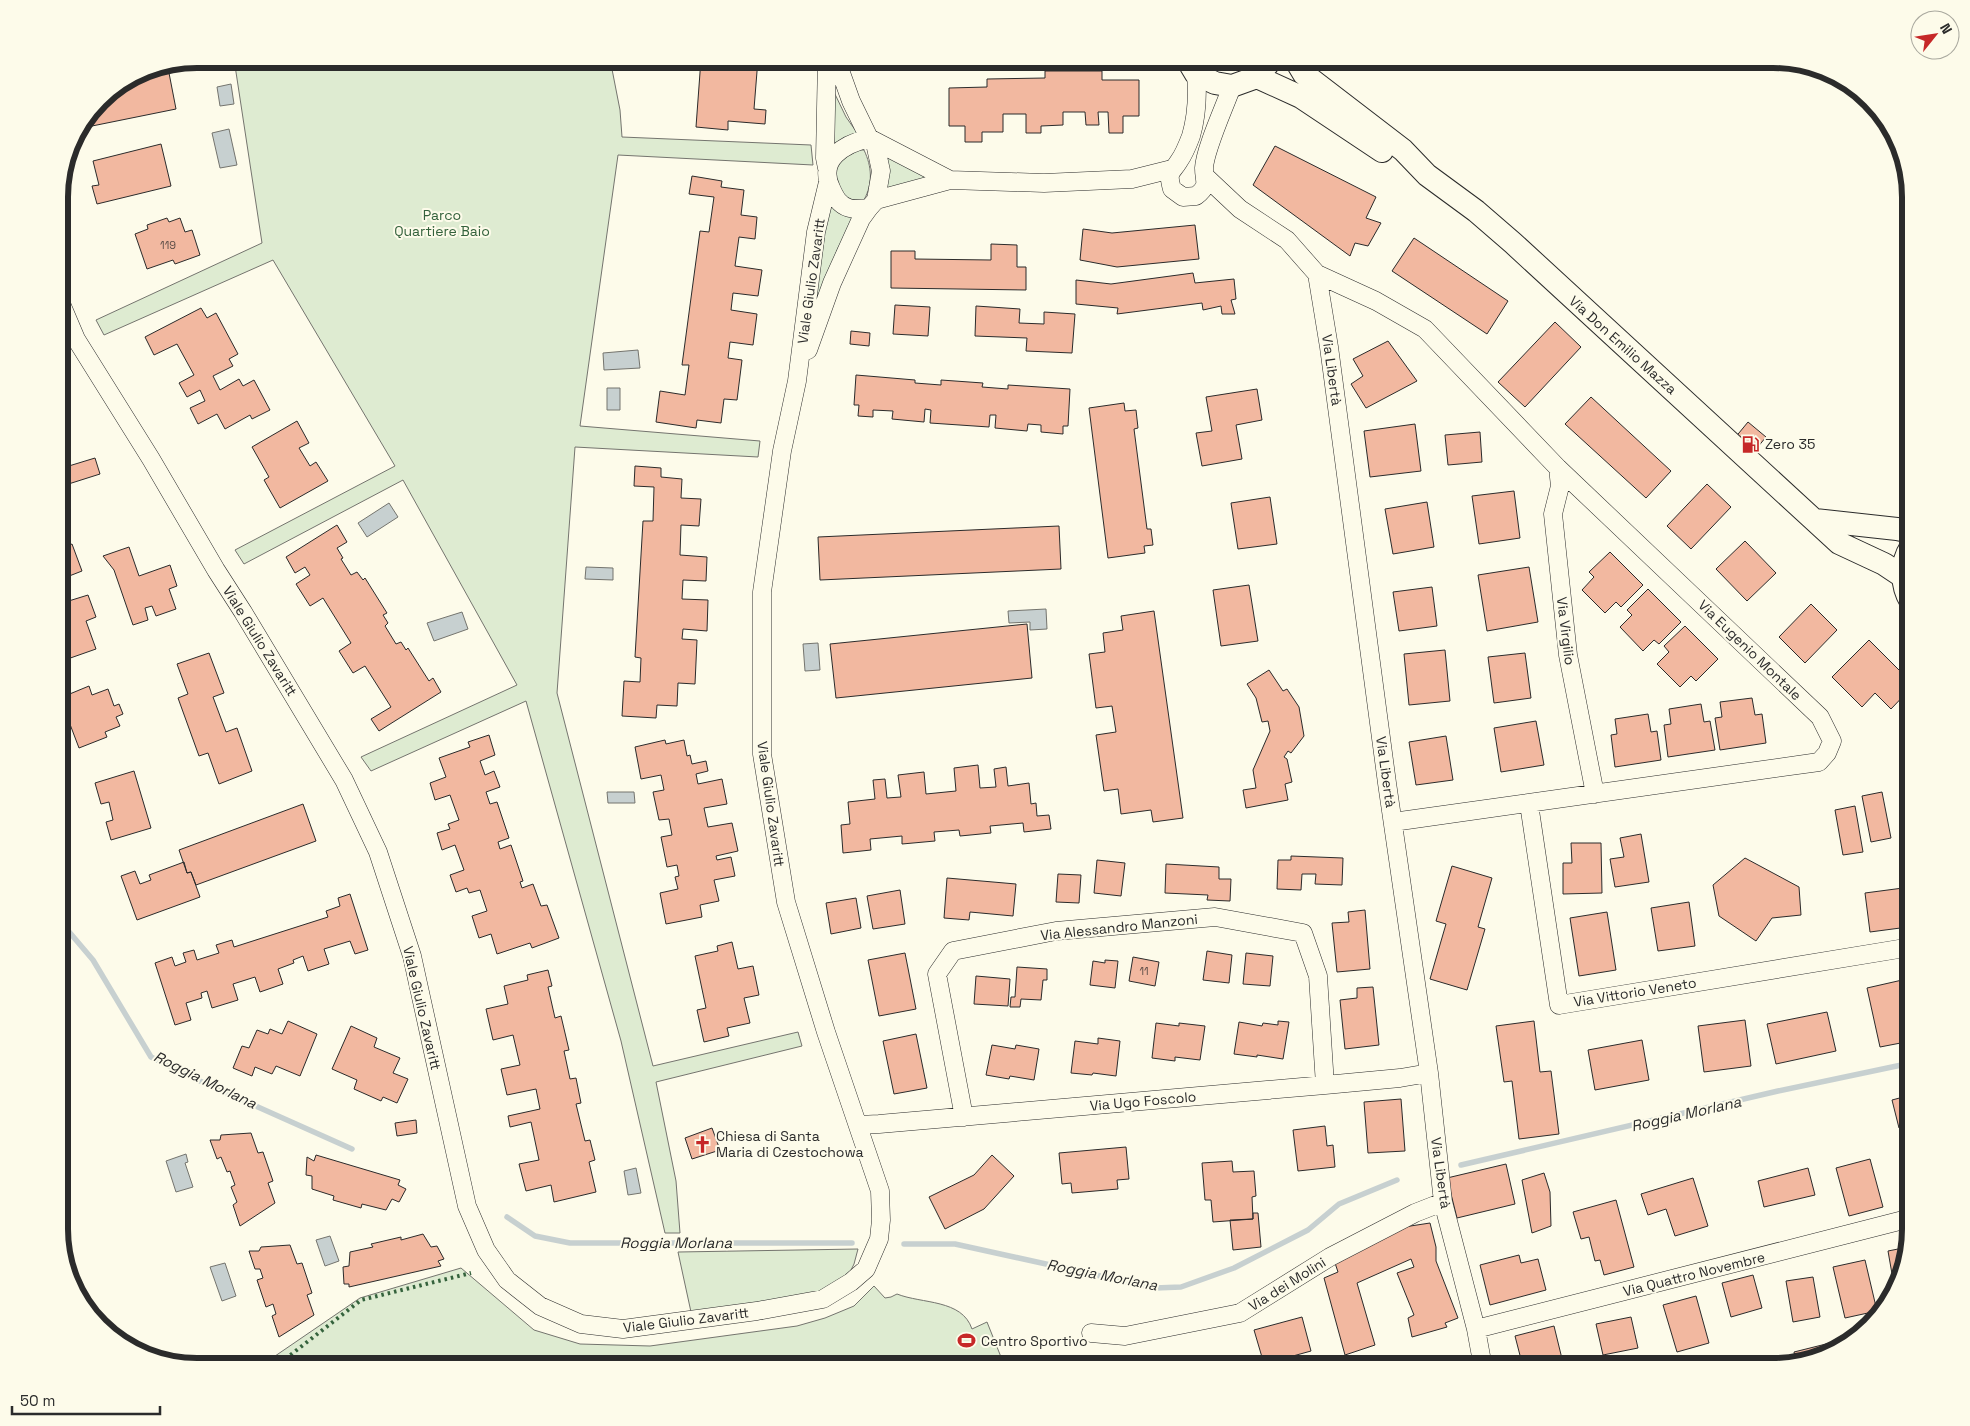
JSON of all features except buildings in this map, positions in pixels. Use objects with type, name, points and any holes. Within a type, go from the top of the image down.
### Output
[{"type":"street","name":"Viale Giulio Zavaritt","points":[[68,320],[76,339],[151,459],[344,780],[378,852],[412,956],[468,1206],[486,1250],[507,1280],[540,1306],[581,1324],[623,1329],[757,1311],[822,1299],[851,1282],[866,1269],[879,1239],[880,1191],[786,902],[762,754],[762,592],[782,451],[797,381],[816,232],[828,175],[826,151],[827,68]]},
{"type":"street","points":[[839,68],[851,101],[872,140],[881,172],[872,204]]},
{"type":"street","points":[[1191,68],[1198,98],[1196,117],[1190,139],[1174,172],[1176,194],[1183,197],[1196,196],[1240,209]]},
{"type":"street","points":[[1194,68],[1215,83],[1232,86],[1258,77],[1265,68]]},
{"type":"street","name":"Via Don Emilio Mazza","points":[[1300,68],[1304,74],[1403,150],[1427,176]]},
{"type":"street","name":"Via Don Emilio Mazza","points":[[1258,77],[1301,97],[1400,162],[1427,176],[1476,211],[1839,542],[1884,564],[1902,576]]},
{"type":"street","points":[[1196,196],[1202,192],[1208,151],[1232,86]]},
{"type":"street","points":[[950,180],[872,140],[853,142],[836,153],[828,175],[836,200],[850,209],[950,180],[1044,184],[1132,179],[1174,172],[1186,160],[1196,162],[1205,174],[1240,209],[1287,240],[1317,274]]},
{"type":"street","name":"Viale Giulio Zavaritt","points":[[797,381],[832,283],[861,219],[872,204]]},
{"type":"street","name":"Via Eugenio Montale","points":[[1317,274],[1376,301],[1425,328],[1558,468],[1820,717],[1832,741],[1827,753],[1819,762],[1393,822]]},
{"type":"street","name":"Via Libertà","points":[[1317,274],[1329,347],[1429,1073],[1443,1202],[1476,1330],[1481,1358]]},
{"type":"street","name":"Via Virgilio","points":[[1558,468],[1560,486],[1553,514],[1568,655],[1595,794]]},
{"type":"street","points":[[1815,520],[1902,531]]},
{"type":"street","name":"Via Vittorio Veneto","points":[[1528,804],[1559,1005],[1902,948]]},
{"type":"street","name":"Via Alessandro Manzoni","points":[[964,1117],[936,974],[953,950],[1056,931],[1215,917],[1303,933],[1318,976],[1325,1085]]},
{"type":"street","name":"Via Ugo Foscolo","points":[[858,1124],[964,1117],[1325,1085],[1400,1078],[1429,1073]]},
{"type":"street","name":"Via dei Molini","points":[[1091,1333],[1125,1336],[1240,1313],[1330,1257],[1415,1213],[1443,1202]]},
{"type":"street","name":"Via Quattro Novembre","points":[[1476,1330],[1902,1220]]},
{"type":"green space","name":"Parco Quartiere Baio","points":[[235,68],[612,68],[620,110],[622,137],[811,145],[813,165],[618,155],[580,426],[760,441],[758,457],[575,447],[557,693],[653,1066],[798,1032],[802,1046],[656,1082],[676,1181],[680,1233],[665,1233],[621,1041],[526,701],[371,771],[361,757],[517,685],[403,480],[244,564],[235,550],[395,466],[273,260],[104,335],[96,320],[262,243]]},
{"type":"green space","points":[[833,90],[846,117],[858,134],[834,145]]},
{"type":"green space","points":[[852,150],[864,150],[869,163],[870,181],[864,200],[849,199],[834,182],[837,164]]},
{"type":"green space","points":[[886,156],[926,177],[927,182],[885,195]]},
{"type":"green space","points":[[829,204],[857,215],[838,248],[815,308],[814,287]]},
{"type":"green space","points":[[858,1249],[848,1276],[820,1293],[691,1312],[678,1252]]},
{"type":"green space","points":[[461,1268],[534,1330],[580,1344],[650,1346],[797,1326],[825,1318],[854,1306],[874,1286],[885,1298],[897,1294],[950,1307],[960,1312],[967,1319],[972,1329],[987,1322],[1001,1358],[272,1358],[360,1298]]},
{"type":"shaded area","points":[[231,84],[234,104],[220,106],[217,87]]},
{"type":"shaded area","points":[[229,129],[237,165],[220,168],[212,133]]},
{"type":"shaded area","points":[[638,350],[640,368],[604,370],[603,353]]},
{"type":"shaded area","points":[[607,388],[620,388],[620,410],[607,410]]},
{"type":"shaded area","points":[[389,503],[398,517],[367,537],[358,523]]},
{"type":"shaded area","points":[[586,567],[613,568],[613,580],[585,579]]},
{"type":"shaded area","points":[[1046,609],[1047,629],[1030,630],[1030,622],[1009,623],[1008,611]]},
{"type":"shaded area","points":[[462,612],[468,629],[434,641],[427,623]]},
{"type":"shaded area","points":[[818,643],[820,670],[805,671],[803,644]]},
{"type":"shaded area","points":[[607,792],[634,792],[635,803],[608,803]]},
{"type":"shaded area","points":[[186,1154],[188,1162],[185,1163],[193,1187],[176,1192],[166,1161]]},
{"type":"shaded area","points":[[636,1168],[641,1193],[628,1195],[624,1171]]},
{"type":"shaded area","points":[[330,1236],[339,1261],[325,1266],[316,1240]]},
{"type":"shaded area","points":[[225,1263],[236,1296],[222,1301],[210,1267]]},
{"type":"waterway","name":"Roggia Morlana","points":[[68,931],[93,960],[151,1057],[352,1149]]},
{"type":"waterway","name":"Roggia Morlana","points":[[1461,1165],[1778,1091],[1902,1065]]},
{"type":"waterway","name":"Roggia Morlana","points":[[904,1244],[955,1244],[1155,1288],[1181,1287],[1234,1268],[1308,1230],[1339,1204],[1397,1180]]},
{"type":"waterway","name":"Roggia Morlana","points":[[507,1217],[535,1236],[570,1243],[852,1243]]},
{"type":"hedge","points":[[287,1358],[361,1300],[471,1273]]},
{"type":"place","name":"Zero 35","points":[[1751,444]]},
{"type":"place","name":"Chiesa di Santa Maria di Czestochowa","points":[[702,1144]]},
{"type":"place","name":"Centro Sportivo","points":[[967,1341]]}]
